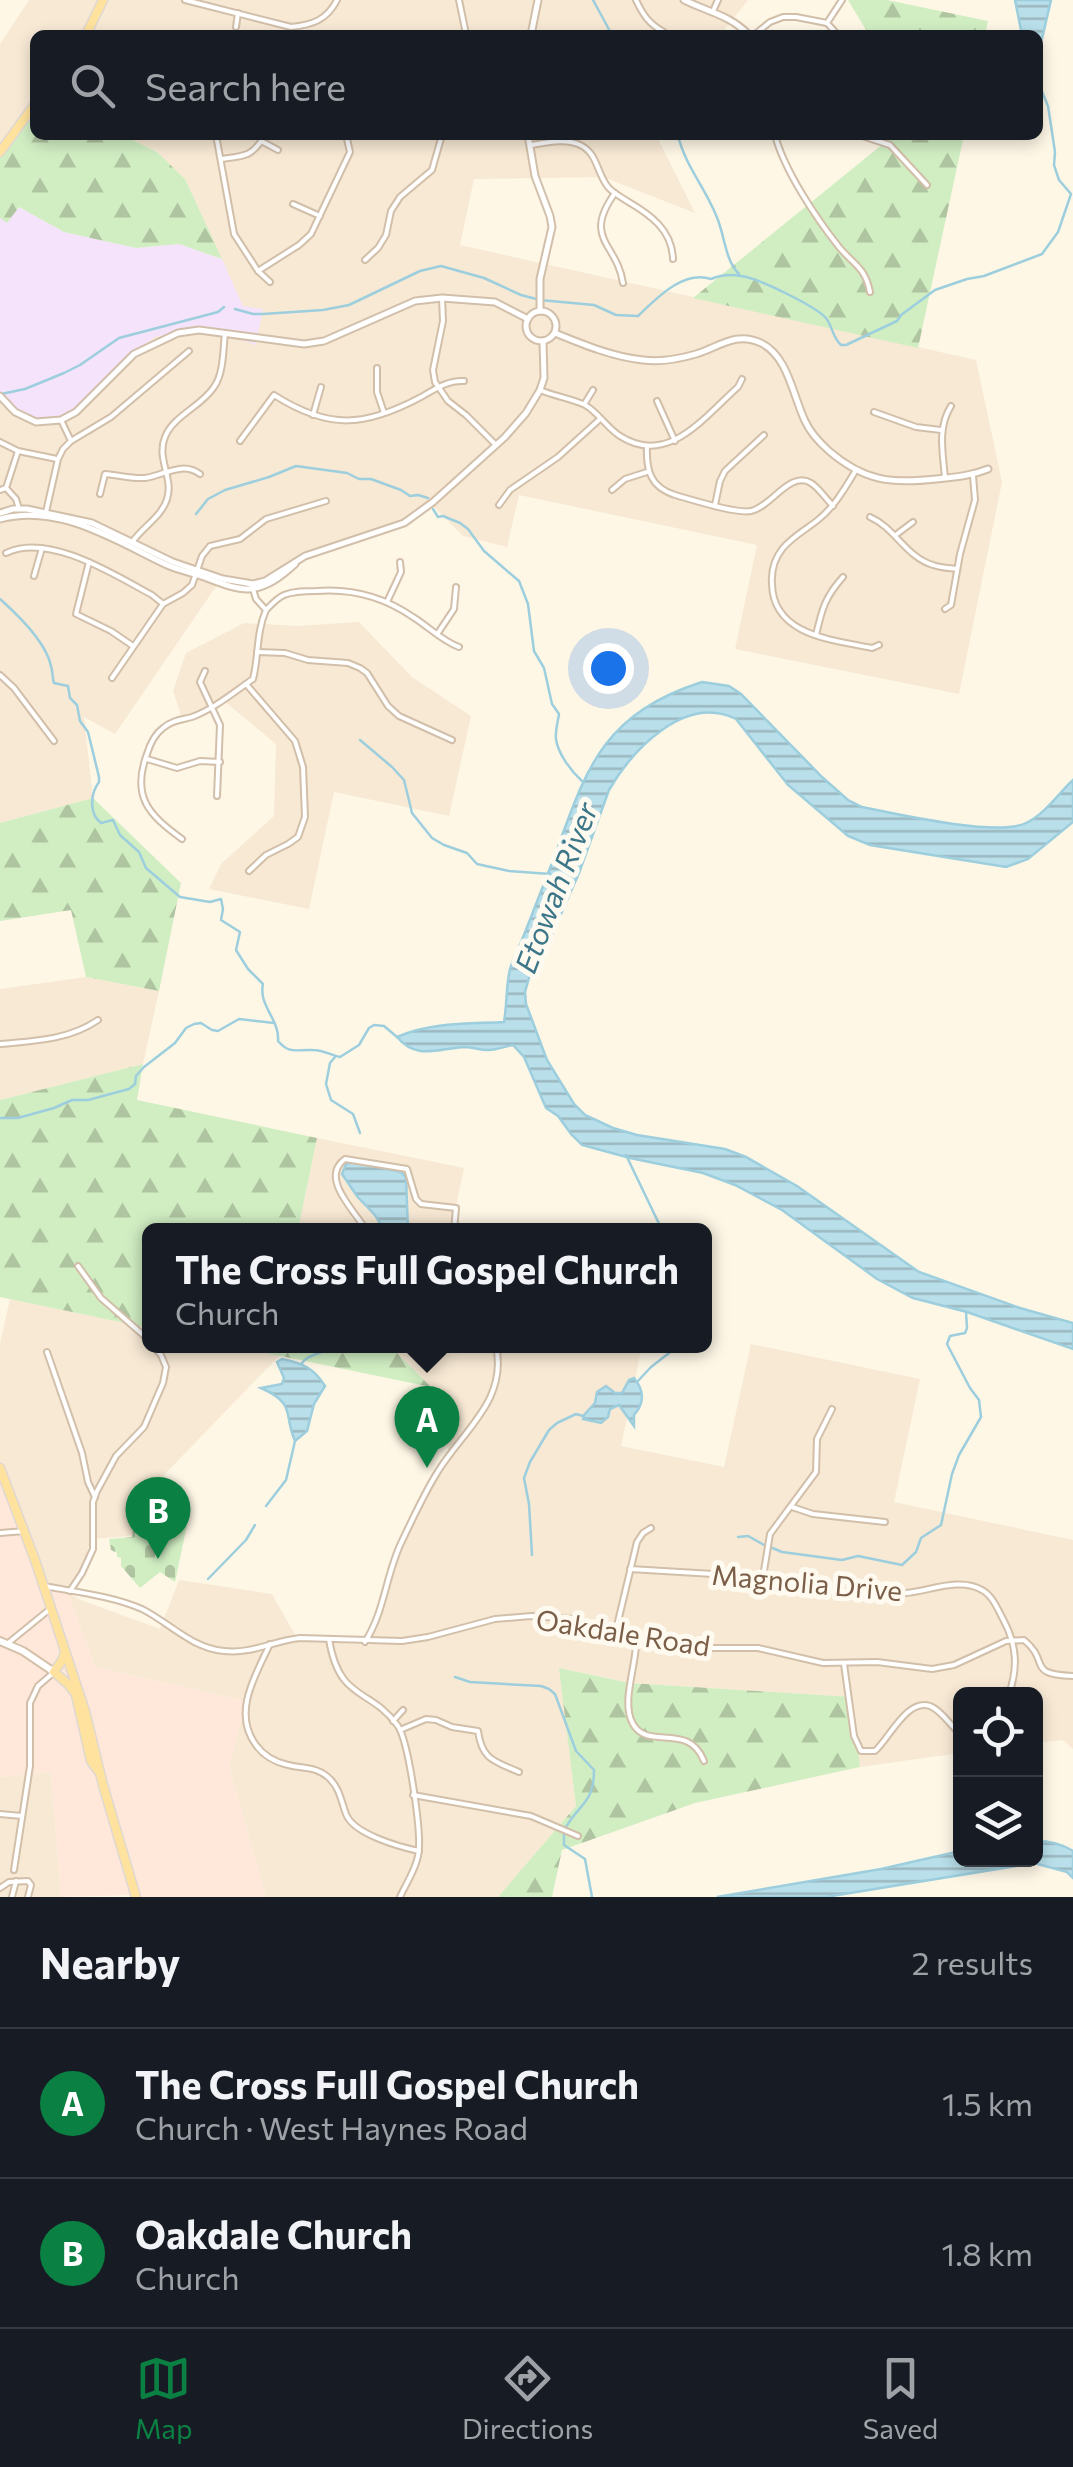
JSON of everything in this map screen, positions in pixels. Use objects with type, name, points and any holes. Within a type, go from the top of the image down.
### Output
[{"type":"main road","points":[[89,30],[104,0]]},
{"type":"main road","points":[[0,152],[30,111]]},
{"type":"main road","points":[[0,1468],[85,1711],[136,1897]]},
{"type":"main road","points":[[3,1642],[54,1672],[76,1694],[85,1711]]},
{"type":"main road","points":[[54,1672],[65,1651]]},
{"type":"main road","points":[[76,1694],[90,1761],[101,1776]]},
{"type":"street","points":[[184,0],[291,27],[325,18],[337,0]]},
{"type":"street","points":[[458,0],[465,30]]},
{"type":"street","points":[[532,30],[538,0]]},
{"type":"street","points":[[636,0],[643,16],[661,30]]},
{"type":"street","points":[[684,0],[746,30]]},
{"type":"street","points":[[713,11],[718,0]]},
{"type":"street","points":[[827,22],[842,0]]},
{"type":"street","points":[[236,27],[238,13]]},
{"type":"street","points":[[759,30],[770,22],[796,16],[827,22],[834,30]]},
{"type":"street","points":[[300,26],[301,30]]},
{"type":"street","points":[[217,140],[234,234],[270,282]]},
{"type":"street","points":[[258,271],[312,234],[350,152],[347,140]]},
{"type":"street","points":[[365,260],[386,235],[391,210],[400,197],[432,170],[441,140]]},
{"type":"street","points":[[529,140],[535,176],[552,228],[540,279],[540,311]]},
{"type":"street","points":[[777,140],[790,174],[838,246],[867,276],[870,292]]},
{"type":"street","points":[[874,140],[890,145],[927,185]]},
{"type":"street","points":[[220,159],[248,155],[261,141],[278,150]]},
{"type":"street","points":[[530,145],[572,141],[583,146],[594,155],[610,191],[653,217],[667,233],[674,259]]},
{"type":"street","points":[[614,193],[604,208],[601,232],[621,270],[623,283]]},
{"type":"street","points":[[293,204],[320,216]]},
{"type":"street","points":[[0,396],[14,412],[36,422],[61,420],[76,412],[134,354],[178,333],[199,330],[304,344],[344,334],[414,301],[442,298],[495,302],[528,319]]},
{"type":"street","points":[[442,298],[443,321],[433,370],[438,388],[496,445]]},
{"type":"street","points":[[540,311],[555,320],[554,333],[543,341],[530,336],[526,328],[528,319],[540,311]]},
{"type":"street","points":[[131,544],[162,510],[168,496],[161,455],[163,440],[168,430],[214,389],[225,333]]},
{"type":"street","points":[[554,333],[643,360],[698,354],[733,338],[745,338],[763,344],[778,356],[807,426],[824,446],[856,470],[902,483],[973,476],[988,469]]},
{"type":"street","points":[[0,516],[46,512],[92,522],[172,566],[233,587],[273,582],[305,556],[404,522],[434,502],[526,413],[544,378],[543,341]]},
{"type":"street","points":[[46,512],[58,459],[70,441],[111,417],[189,351]]},
{"type":"street","points":[[377,368],[377,392],[384,414]]},
{"type":"street","points":[[540,390],[584,405],[615,434],[634,444],[653,447],[675,441],[742,380]]},
{"type":"street","points":[[240,442],[274,395],[313,415],[351,422],[384,414],[438,388],[464,381]]},
{"type":"street","points":[[313,415],[321,387]]},
{"type":"street","points":[[584,405],[593,390]]},
{"type":"street","points":[[657,401],[675,441]]},
{"type":"street","points":[[945,478],[942,430],[950,406]]},
{"type":"street","points":[[874,412],[895,422],[942,430]]},
{"type":"street","points":[[500,505],[510,490],[558,456],[600,418]]},
{"type":"street","points":[[61,420],[70,441]]},
{"type":"street","points":[[715,505],[725,471],[764,435]]},
{"type":"street","points":[[0,442],[18,451],[58,459]]},
{"type":"street","points":[[647,446],[648,472],[664,492],[746,513],[762,508],[792,482],[802,481],[811,483],[833,506]]},
{"type":"street","points":[[18,451],[3,489],[16,499],[19,512]]},
{"type":"street","points":[[100,494],[105,474],[143,478],[182,467],[200,474]]},
{"type":"street","points":[[856,470],[833,506],[783,548],[772,571],[772,594],[783,616],[808,634],[872,648],[880,646]]},
{"type":"street","points":[[612,490],[625,480],[648,472]]},
{"type":"street","points":[[945,610],[951,605],[975,500],[973,476]]},
{"type":"street","points":[[112,678],[163,604],[192,585],[202,556],[210,546],[240,539],[266,519],[326,501]]},
{"type":"street","points":[[19,512],[91,528],[131,544]]},
{"type":"street","points":[[870,516],[882,522],[914,556],[934,566],[958,568]]},
{"type":"street","points":[[895,536],[913,522]]},
{"type":"street","points":[[6,554],[19,547],[42,548],[90,562],[163,604]]},
{"type":"street","points":[[34,576],[42,548]]},
{"type":"street","points":[[90,562],[76,614],[133,646]]},
{"type":"street","points":[[386,602],[401,572],[400,562]]},
{"type":"street","points":[[816,636],[824,602],[843,577]]},
{"type":"street","points":[[253,586],[256,598],[266,610]]},
{"type":"street","points":[[436,634],[454,609],[456,588]]},
{"type":"street","points":[[182,839],[146,806],[140,791],[145,758],[158,731],[175,720],[211,708],[253,680],[259,626],[266,610],[282,596],[336,589],[386,602],[448,644],[460,647]]},
{"type":"street","points":[[258,652],[285,653],[360,668],[399,716],[452,740]]},
{"type":"street","points":[[205,671],[200,682],[220,725],[217,796]]},
{"type":"street","points":[[0,674],[54,742]]},
{"type":"street","points":[[246,684],[295,741],[303,767],[305,817],[298,837],[249,871]]},
{"type":"street","points":[[145,758],[176,768],[200,761],[220,762]]},
{"type":"street","points":[[0,1044],[59,1037],[98,1020]]},
{"type":"street","points":[[361,1223],[336,1180],[335,1169],[345,1158],[404,1167],[421,1204],[456,1208],[455,1223]]},
{"type":"street","points":[[78,1266],[101,1298],[142,1336]]},
{"type":"street","points":[[47,1352],[95,1497]]},
{"type":"street","points":[[70,1591],[90,1556],[95,1497],[116,1456],[144,1427],[163,1383],[164,1361],[158,1353]]},
{"type":"street","points":[[365,1642],[379,1613],[397,1552],[436,1473],[486,1406],[499,1362],[497,1353]]},
{"type":"street","points":[[763,1577],[770,1534],[816,1472],[817,1439],[832,1409]]},
{"type":"street","points":[[790,1506],[813,1514],[885,1522]]},
{"type":"street","points":[[616,1630],[637,1542],[650,1528]]},
{"type":"street","points":[[0,1533],[25,1531]]},
{"type":"street","name":"Magnolia Drive","points":[[630,1570],[763,1577],[804,1587],[864,1593],[974,1586],[991,1598],[1014,1640]]},
{"type":"street","name":"Oakdale Road","points":[[44,1586],[135,1606],[214,1650],[247,1651],[284,1640],[411,1640],[495,1618],[524,1617],[573,1619],[684,1648],[758,1648],[822,1663],[877,1662],[926,1668],[954,1665],[1014,1640]]},
{"type":"street","points":[[3,1642],[51,1608]]},
{"type":"street","points":[[636,1638],[628,1706],[632,1723],[644,1734],[689,1741],[700,1750],[704,1761]]},
{"type":"street","points":[[329,1639],[333,1660],[344,1681],[393,1721],[400,1730],[408,1759],[420,1851],[400,1897]]},
{"type":"street","points":[[1011,1687],[1016,1668],[1014,1640],[1028,1643],[1036,1651],[1040,1668],[1050,1675],[1073,1676]]},
{"type":"street","points":[[270,1644],[244,1715],[247,1731],[257,1747],[277,1762],[320,1770],[337,1789],[353,1824],[420,1851]]},
{"type":"street","points":[[844,1664],[854,1736],[862,1751],[878,1749],[903,1716],[923,1705],[937,1711],[953,1727]]},
{"type":"street","points":[[14,1870],[30,1766],[30,1704],[38,1686],[54,1672]]},
{"type":"street","points":[[393,1721],[403,1710]]},
{"type":"street","points":[[400,1730],[426,1719],[478,1731],[480,1747],[488,1758],[519,1772]]},
{"type":"street","points":[[414,1795],[531,1816],[578,1836]]},
{"type":"street","points":[[0,1814],[22,1816]]},
{"type":"street","points":[[12,1897],[16,1881]]},
{"type":"street","points":[[0,1889],[9,1882],[28,1881],[28,1897]]},
{"type":"shaded area","points":[[29,0],[748,0],[724,30],[30,30],[30,114],[0,158],[0,44]]},
{"type":"shaded area","points":[[133,140],[658,140],[695,213],[603,177],[474,179],[460,245],[976,360],[1002,482],[959,694],[735,649],[757,545],[519,495],[507,547],[463,536],[431,504],[397,526],[295,560],[264,584],[234,588],[219,582],[115,734],[84,717],[93,798],[0,823],[0,396],[125,360],[155,337],[263,310],[243,307],[185,179],[157,152]]},
{"type":"shaded area","points":[[19,207],[64,232],[136,248],[179,244],[222,259],[243,306],[263,309],[256,345],[190,329],[155,337],[125,360],[96,395],[61,420],[31,419],[13,412],[0,396],[0,218],[7,222]]},
{"type":"shaded area","points":[[359,622],[412,677],[471,716],[449,816],[334,792],[309,909],[209,889],[221,864],[274,816],[276,744],[224,701],[199,715],[182,718],[173,691],[186,653],[244,623],[297,626]]},
{"type":"shaded area","points":[[86,977],[159,991],[143,1064],[0,1100],[0,989]]},
{"type":"shaded area","points":[[317,1138],[464,1168],[452,1223],[299,1223]]},
{"type":"shaded area","points":[[10,1299],[142,1327],[142,1353],[280,1355],[134,1506],[132,1536],[91,1539],[82,1569],[69,1588],[48,1593],[0,1467],[0,1344]]},
{"type":"shaded area","points":[[751,1344],[920,1379],[894,1502],[1073,1540],[1073,1749],[1063,1740],[1043,1742],[1043,1687],[953,1687],[953,1754],[860,1767],[851,1697],[630,1683],[560,1668],[576,1806],[498,1897],[266,1897],[229,1767],[246,1701],[95,1667],[68,1593],[160,1629],[179,1580],[272,1594],[298,1640],[370,1645],[397,1551],[449,1453],[431,1387],[397,1353],[641,1353],[621,1446],[724,1467]]},
{"type":"shaded area","points":[[0,1470],[48,1592],[68,1593],[95,1667],[246,1701],[229,1767],[266,1897],[61,1897],[51,1772],[0,1777]]},
{"type":"shaded area","points":[[51,1772],[61,1897],[0,1897],[0,1777]]},
{"type":"green space","points":[[848,0],[887,0],[988,21],[986,30],[866,30]]},
{"type":"green space","points":[[30,114],[30,140],[133,140],[157,152],[185,179],[222,259],[179,244],[136,248],[64,232],[19,207],[7,223],[0,218],[0,158]]},
{"type":"green space","points":[[888,140],[963,140],[918,348],[693,298]]},
{"type":"green space","points":[[93,798],[181,883],[159,991],[86,977],[71,910],[0,921],[0,823]]},
{"type":"green space","points":[[143,1064],[137,1100],[317,1138],[299,1223],[142,1223],[142,1327],[0,1297],[0,1100]]},
{"type":"green space","points":[[266,1353],[397,1353],[431,1387]]},
{"type":"green space","points":[[135,1508],[170,1513],[187,1525],[175,1582],[160,1572],[140,1588],[121,1566],[121,1558],[111,1550],[109,1539],[132,1537]]},
{"type":"green space","points":[[559,1668],[630,1683],[852,1697],[860,1767],[695,1803],[562,1850],[552,1897],[498,1897],[576,1806]]},
{"type":"water","points":[[1015,0],[1051,0],[1043,34],[1043,30],[1021,30]]},
{"type":"water","name":"Etowah River","points":[[702,682],[729,686],[741,694],[822,777],[862,807],[946,823],[1012,827],[1039,814],[1073,780],[1073,822],[1028,859],[1006,867],[870,845],[848,836],[788,785],[736,719],[717,713],[680,720],[646,743],[609,790],[579,873],[529,978],[526,1004],[547,1060],[585,1115],[637,1135],[725,1149],[746,1157],[797,1186],[919,1272],[1073,1323],[1073,1349],[967,1312],[913,1298],[877,1279],[782,1210],[735,1185],[703,1173],[582,1145],[558,1116],[546,1108],[524,1057],[513,1045],[492,1050],[465,1047],[420,1051],[397,1037],[436,1026],[504,1022],[511,965],[571,810],[597,756],[637,714],[666,696]]},
{"type":"water","points":[[355,1162],[401,1172],[406,1177],[408,1223],[379,1223],[342,1174],[346,1164]]},
{"type":"water","points":[[282,1359],[307,1367],[325,1386],[314,1404],[307,1431],[295,1441],[284,1405],[261,1388],[282,1384],[284,1378],[277,1362]]},
{"type":"water","points":[[634,1378],[642,1396],[634,1426],[619,1405],[610,1409],[601,1423],[583,1419],[595,1403],[597,1392],[606,1386],[622,1393]]},
{"type":"water","points":[[1043,1842],[1073,1851],[1073,1878],[1067,1872],[1043,1865]]},
{"type":"water","points":[[953,1853],[953,1867],[1010,1867],[826,1897],[717,1897]]},
{"type":"waterway","points":[[593,0],[609,30]]},
{"type":"waterway","points":[[235,309],[263,314],[349,305],[420,271],[441,266],[540,300],[594,305],[616,315],[638,316],[662,294],[690,278],[733,275],[760,282],[810,307],[826,318],[838,342],[846,345],[897,321],[935,290],[1042,254],[1058,232],[1071,194],[1059,180],[1054,165],[1048,106],[1043,94]]},
{"type":"waterway","points":[[680,140],[715,212],[729,257],[739,274]]},
{"type":"waterway","points":[[1,394],[64,373],[119,338],[218,312],[224,307]]},
{"type":"waterway","points":[[196,514],[208,499],[225,490],[296,466],[347,473],[410,496],[428,498]]},
{"type":"waterway","points":[[433,509],[438,517],[468,529],[484,551],[519,581],[528,604],[534,651],[544,668],[552,704],[559,714],[557,745],[582,781]]},
{"type":"waterway","points":[[0,599],[37,638],[48,657],[54,683],[68,686],[70,698],[77,705],[99,777],[92,804],[97,819],[101,823],[113,820],[120,835],[139,852],[146,868],[180,897],[210,902],[221,899],[221,920],[240,932],[236,950],[263,984],[262,992],[278,1041],[290,1050],[316,1050],[340,1057],[359,1045],[374,1025],[384,1026],[397,1037]]},
{"type":"waterway","points":[[360,740],[404,780],[412,813],[432,838],[467,853],[477,864],[550,874]]},
{"type":"waterway","points":[[0,1118],[18,1118],[72,1100],[88,1100],[129,1089],[144,1067],[194,1024],[218,1031],[239,1019],[274,1023]]},
{"type":"waterway","points":[[335,1057],[326,1084],[331,1100],[353,1114],[360,1133]]},
{"type":"waterway","points":[[626,1155],[659,1223]]},
{"type":"waterway","points":[[770,1547],[782,1552],[842,1560],[858,1556],[902,1565],[916,1552],[921,1538],[941,1525],[959,1455],[981,1417],[979,1400],[947,1344],[950,1336],[965,1333],[966,1312]]},
{"type":"waterway","points":[[302,1363],[320,1353]]},
{"type":"waterway","points":[[637,1382],[669,1353]]},
{"type":"waterway","points":[[532,1555],[524,1478],[549,1430],[576,1414],[583,1416]]},
{"type":"waterway","points":[[266,1506],[286,1480],[295,1441]]},
{"type":"waterway","points":[[208,1579],[246,1540],[255,1525]]},
{"type":"waterway","points":[[738,1537],[748,1536],[764,1545]]},
{"type":"waterway","points":[[455,1677],[470,1682],[541,1686],[555,1694],[576,1751],[594,1770],[589,1796],[566,1827]]},
{"type":"waterway","points":[[564,1833],[564,1845],[585,1859],[592,1897]]},
{"type":"place","name":"The Cross Full Gospel Church","points":[[427,1468]]},
{"type":"place","name":"Oakdale Church","points":[[158,1559]]}]
